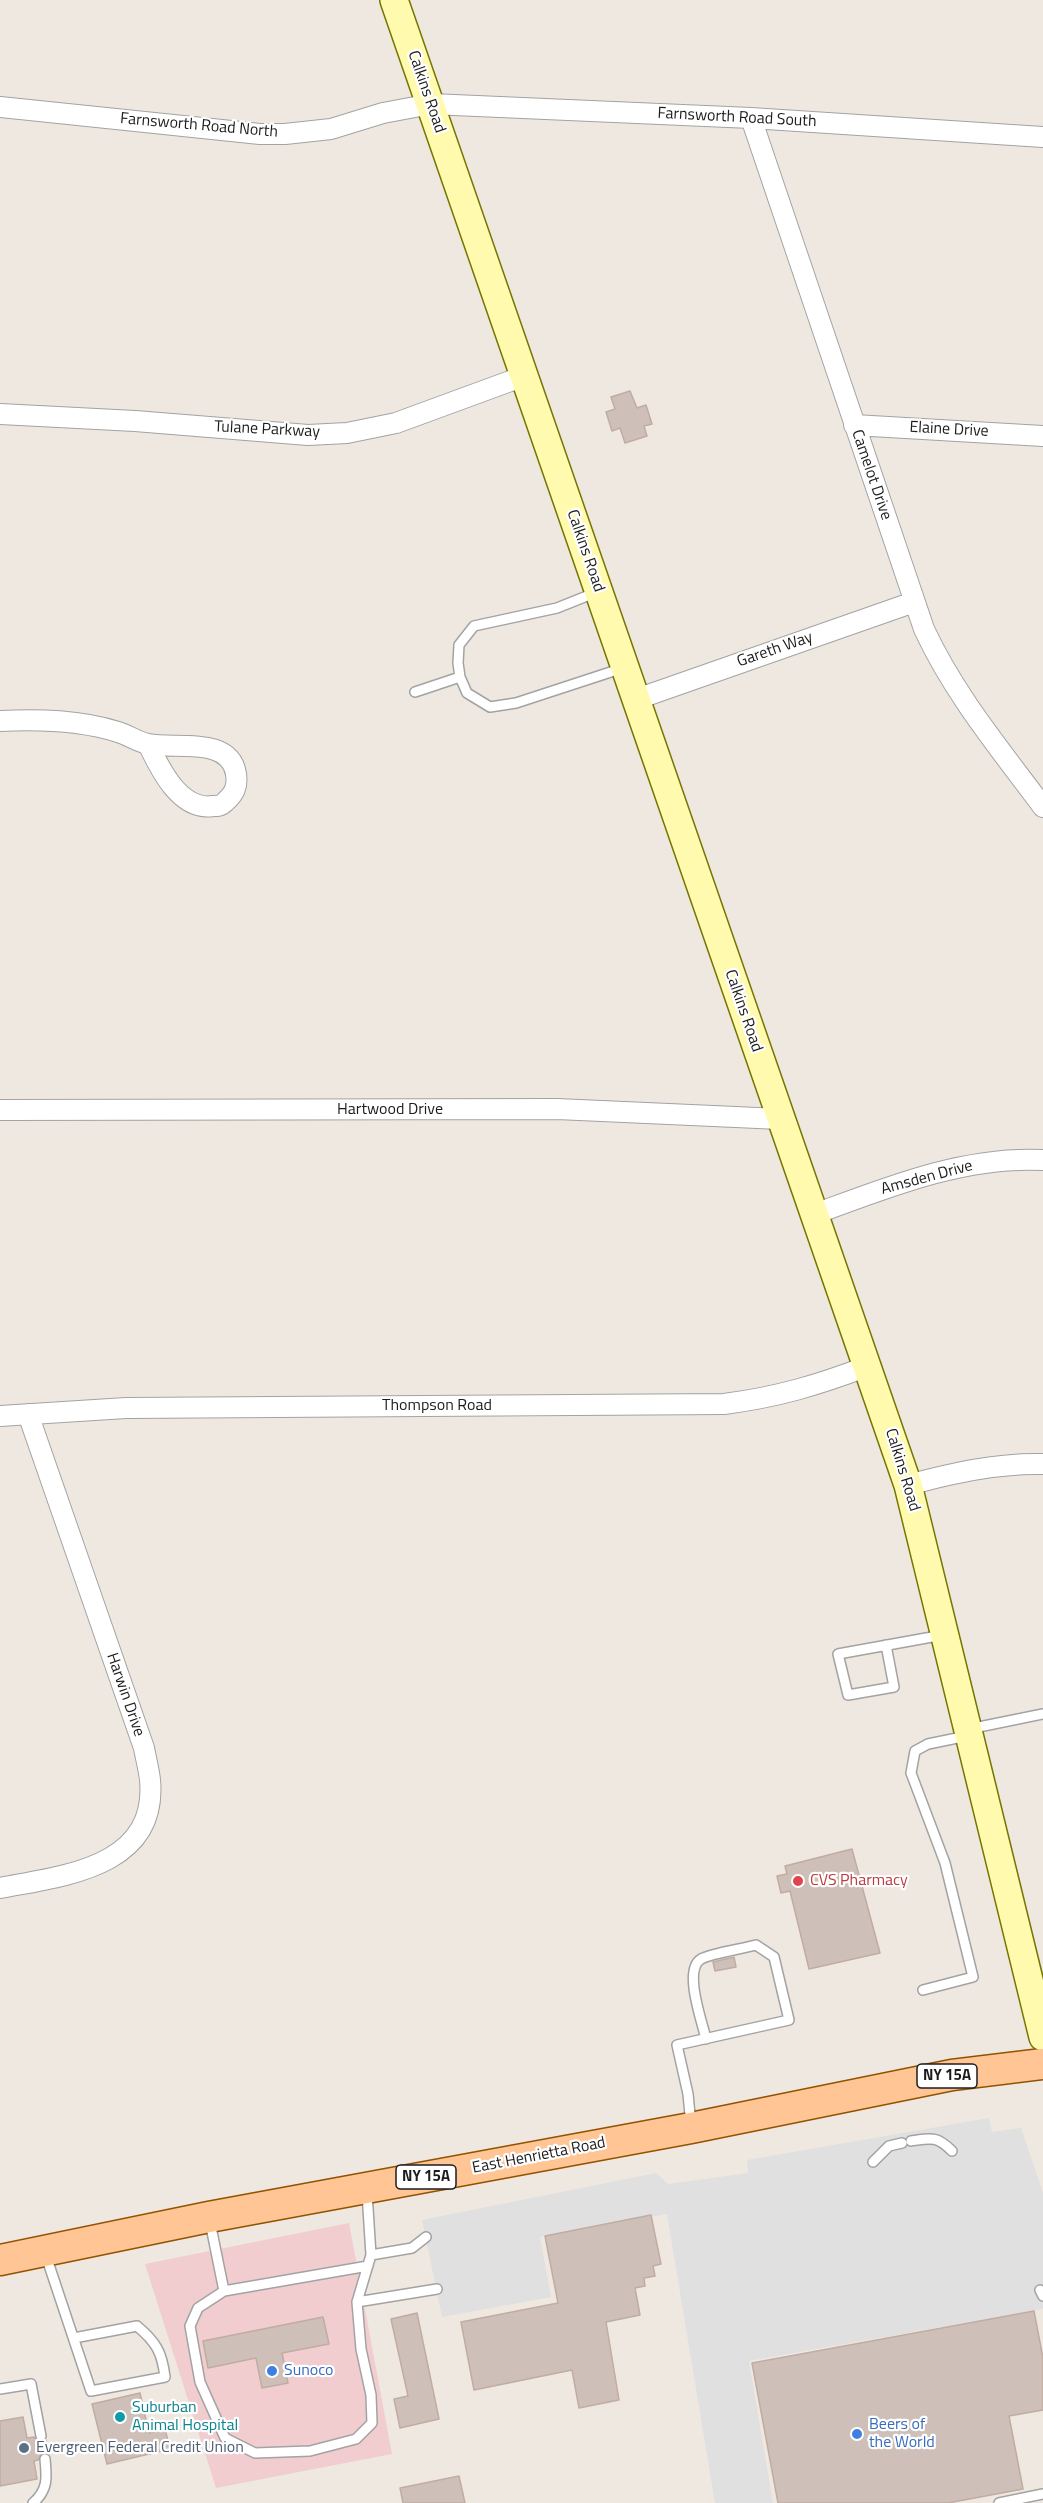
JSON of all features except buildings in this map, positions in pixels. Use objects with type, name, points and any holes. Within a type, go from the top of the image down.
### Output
[{"type":"main road","name":"Calkins Road","points":[[394,0],[908,1485],[1043,2037]]},
{"type":"main road","name":"East Henrietta Road","points":[[0,2260],[209,2217],[691,2128],[952,2075],[1043,2064]]},
{"type":"street","name":"Farnsworth Road North","points":[[0,107],[276,134],[331,129],[383,113],[431,104]]},
{"type":"street","name":"Farnsworth Road South","points":[[431,104],[752,118],[1043,137]]},
{"type":"street","name":"Camelot Drive","points":[[752,118],[914,602],[935,653],[957,692],[1043,807]]},
{"type":"street","name":"Tulane Parkway","points":[[0,414],[135,421],[308,435],[347,433],[396,423],[524,376]]},
{"type":"street","name":"Elaine Drive","points":[[854,425],[1043,436]]},
{"type":"street","name":"Gareth Way","points":[[637,699],[914,602]]},
{"type":"street","points":[[0,721],[62,721],[95,726],[120,732],[148,744]]},
{"type":"street","name":"Hartwood Drive","points":[[0,1110],[557,1110],[780,1119]]},
{"type":"street","name":"Amsden Drive","points":[[815,1214],[892,1185],[928,1175],[996,1161],[1043,1160]]},
{"type":"street","name":"Thompson Road","points":[[0,1416],[126,1408],[724,1404],[785,1394],[816,1386],[868,1366]]},
{"type":"street","name":"Harwin Drive","points":[[0,1888],[76,1874],[103,1864],[124,1850],[139,1831],[148,1808],[150,1782],[144,1748],[28,1414]]},
{"type":"street","points":[[908,1485],[957,1472],[999,1466],[1043,1464]]},
{"type":"lane","points":[[599,591],[557,608],[474,626],[459,645],[460,677],[467,693],[490,707],[516,703],[626,667]]},
{"type":"lane","points":[[415,692],[460,677]]},
{"type":"lane","points":[[886,1645],[894,1687],[848,1695],[838,1654],[886,1645],[945,1634]]},
{"type":"lane","points":[[923,1990],[973,1977],[945,1863],[911,1773],[915,1751],[928,1744],[1043,1714]]},
{"type":"lane","points":[[691,2128],[688,2094],[677,2045],[706,2039],[789,2020],[774,1957],[756,1945],[702,1959],[694,1967],[692,1979],[706,2039]]},
{"type":"lane","points":[[873,2162],[889,2146],[928,2139],[941,2140],[952,2151]]},
{"type":"lane","points":[[367,2189],[371,2255],[368,2266],[357,2302],[361,2349],[371,2395],[372,2423],[356,2439],[310,2451],[255,2453],[225,2438],[200,2382],[190,2326],[198,2308],[224,2291],[368,2266]]},
{"type":"lane","points":[[209,2217],[224,2291]]},
{"type":"lane","points":[[371,2255],[412,2248],[426,2237]]},
{"type":"lane","points":[[45,2251],[91,2391],[165,2377],[163,2357],[151,2338],[137,2326],[75,2338]]},
{"type":"lane","points":[[357,2302],[437,2289]]},
{"type":"lane","points":[[0,2389],[31,2384],[41,2436]]},
{"type":"lane","points":[[33,2503],[44,2493],[47,2480],[45,2459]]},
{"type":"lane","points":[[999,2503],[1043,2494]]},
{"type":"shaded area","points":[[989,2118],[992,2132],[1021,2128],[1043,2193],[1043,2309],[749,2361],[773,2503],[715,2503],[667,2214],[540,2237],[551,2297],[442,2317],[422,2220],[656,2173],[668,2184],[748,2173],[747,2160]]},
{"type":"shaded area","points":[[349,2223],[392,2454],[216,2488],[145,2264]]},
{"type":"place","name":"CVS Pharmacy","points":[[798,1881]]},
{"type":"place","name":"Sunoco","points":[[272,2371]]},
{"type":"place","name":"Suburban Animal Hospital","points":[[120,2417]]},
{"type":"place","name":"Beers of the World","points":[[857,2434]]},
{"type":"place","name":"Evergreen Federal Credit Union","points":[[24,2448]]}]
